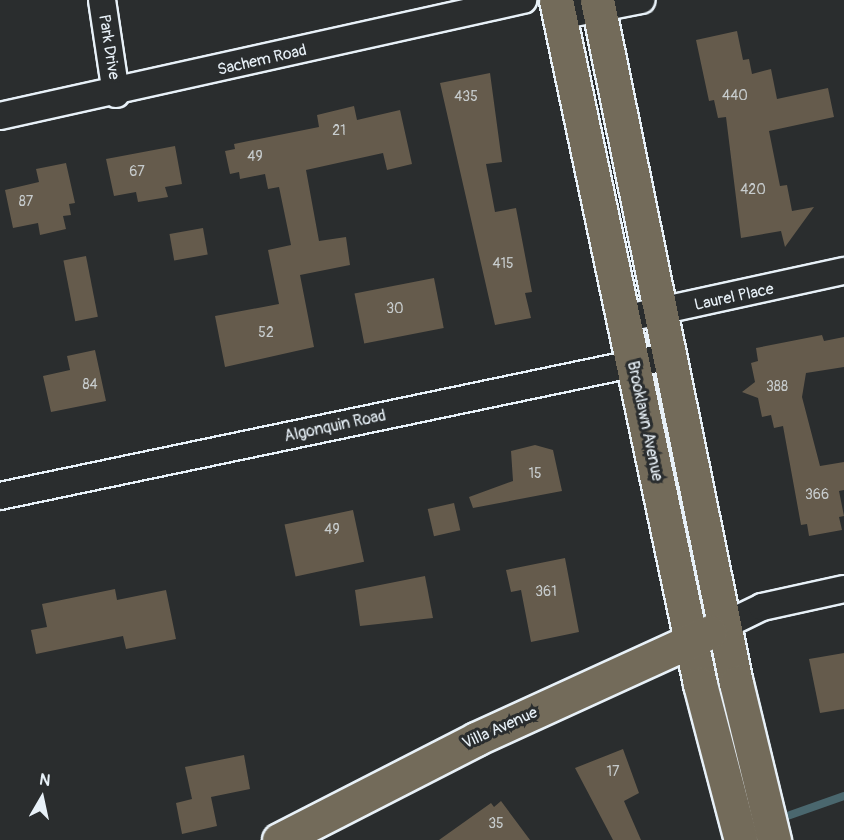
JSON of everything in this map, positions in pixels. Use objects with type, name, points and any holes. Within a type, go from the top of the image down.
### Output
[{"type":"main road","points":[[598,4],[725,625],[774,840]]},
{"type":"main road","name":"Brooklawn Avenue","points":[[558,8],[691,642],[738,826]]},
{"type":"main road","name":"Villa Avenue","points":[[279,840],[476,739],[725,625]]},
{"type":"street","name":"Park Drive","points":[[102,0],[117,94]]},
{"type":"street","name":"Sachem Road","points":[[0,116],[117,94],[523,0]]},
{"type":"street","points":[[558,8],[641,0]]},
{"type":"street","name":"Laurel Place","points":[[623,319],[661,313],[844,271]]},
{"type":"street","name":"Algonquin Road","points":[[0,496],[670,356]]},
{"type":"street","points":[[725,625],[762,607],[844,589]]},
{"type":"building","points":[[737,31],[743,60],[749,59],[752,74],[771,69],[777,99],[828,88],[834,117],[769,131],[780,186],[787,185],[792,211],[814,207],[785,247],[781,231],[741,238],[726,117],[718,118],[714,100],[709,101],[696,40]]},
{"type":"building","points":[[490,73],[502,162],[486,164],[495,212],[516,208],[532,292],[525,293],[531,318],[495,325],[440,83]]},
{"type":"building","points":[[354,106],[357,120],[400,110],[412,164],[387,170],[383,153],[306,170],[319,241],[346,237],[350,265],[300,275],[314,347],[225,367],[215,316],[279,304],[268,250],[291,245],[279,187],[268,189],[265,174],[240,179],[239,172],[230,174],[225,151],[235,149],[234,144],[319,127],[317,115]]},
{"type":"building","points":[[175,146],[182,184],[165,187],[168,197],[138,202],[136,192],[114,196],[106,159]]},
{"type":"building","points":[[66,163],[75,203],[69,204],[71,215],[63,216],[66,229],[40,235],[38,223],[13,228],[5,190],[39,182],[36,169]]},
{"type":"building","points":[[203,228],[208,255],[174,260],[170,234]]},
{"type":"building","points":[[86,256],[98,317],[75,321],[63,260]]},
{"type":"building","points":[[434,278],[444,328],[364,344],[354,293]]},
{"type":"building","points":[[822,335],[824,341],[844,337],[844,367],[806,373],[802,397],[820,466],[844,462],[844,490],[839,491],[844,516],[839,517],[842,530],[809,536],[807,524],[801,525],[783,426],[774,428],[771,415],[762,417],[758,398],[742,392],[755,382],[751,363],[758,361],[756,348]]},
{"type":"building","points":[[95,350],[106,401],[51,412],[43,376],[70,370],[67,356]]},
{"type":"building","points":[[535,445],[553,450],[562,491],[473,508],[469,497],[513,481],[511,451]]},
{"type":"building","points":[[454,503],[460,530],[434,536],[428,509]]},
{"type":"building","points":[[353,510],[364,562],[296,576],[285,525]]},
{"type":"building","points":[[565,558],[579,632],[531,642],[521,590],[511,592],[506,570]]},
{"type":"building","points":[[425,576],[433,618],[360,626],[355,590]]},
{"type":"building","points":[[115,589],[117,600],[166,590],[176,639],[126,649],[123,636],[36,654],[31,630],[47,627],[42,604]]},
{"type":"building","points":[[844,653],[844,709],[820,713],[809,659]]},
{"type":"building","points":[[623,749],[639,793],[624,801],[641,840],[613,840],[575,768]]},
{"type":"building","points":[[244,755],[250,789],[211,797],[217,826],[182,834],[176,803],[192,799],[185,767]]},
{"type":"building","points":[[501,801],[530,840],[439,840],[491,803],[494,807]]},
{"type":"waterway","points":[[776,820],[844,796]]}]
